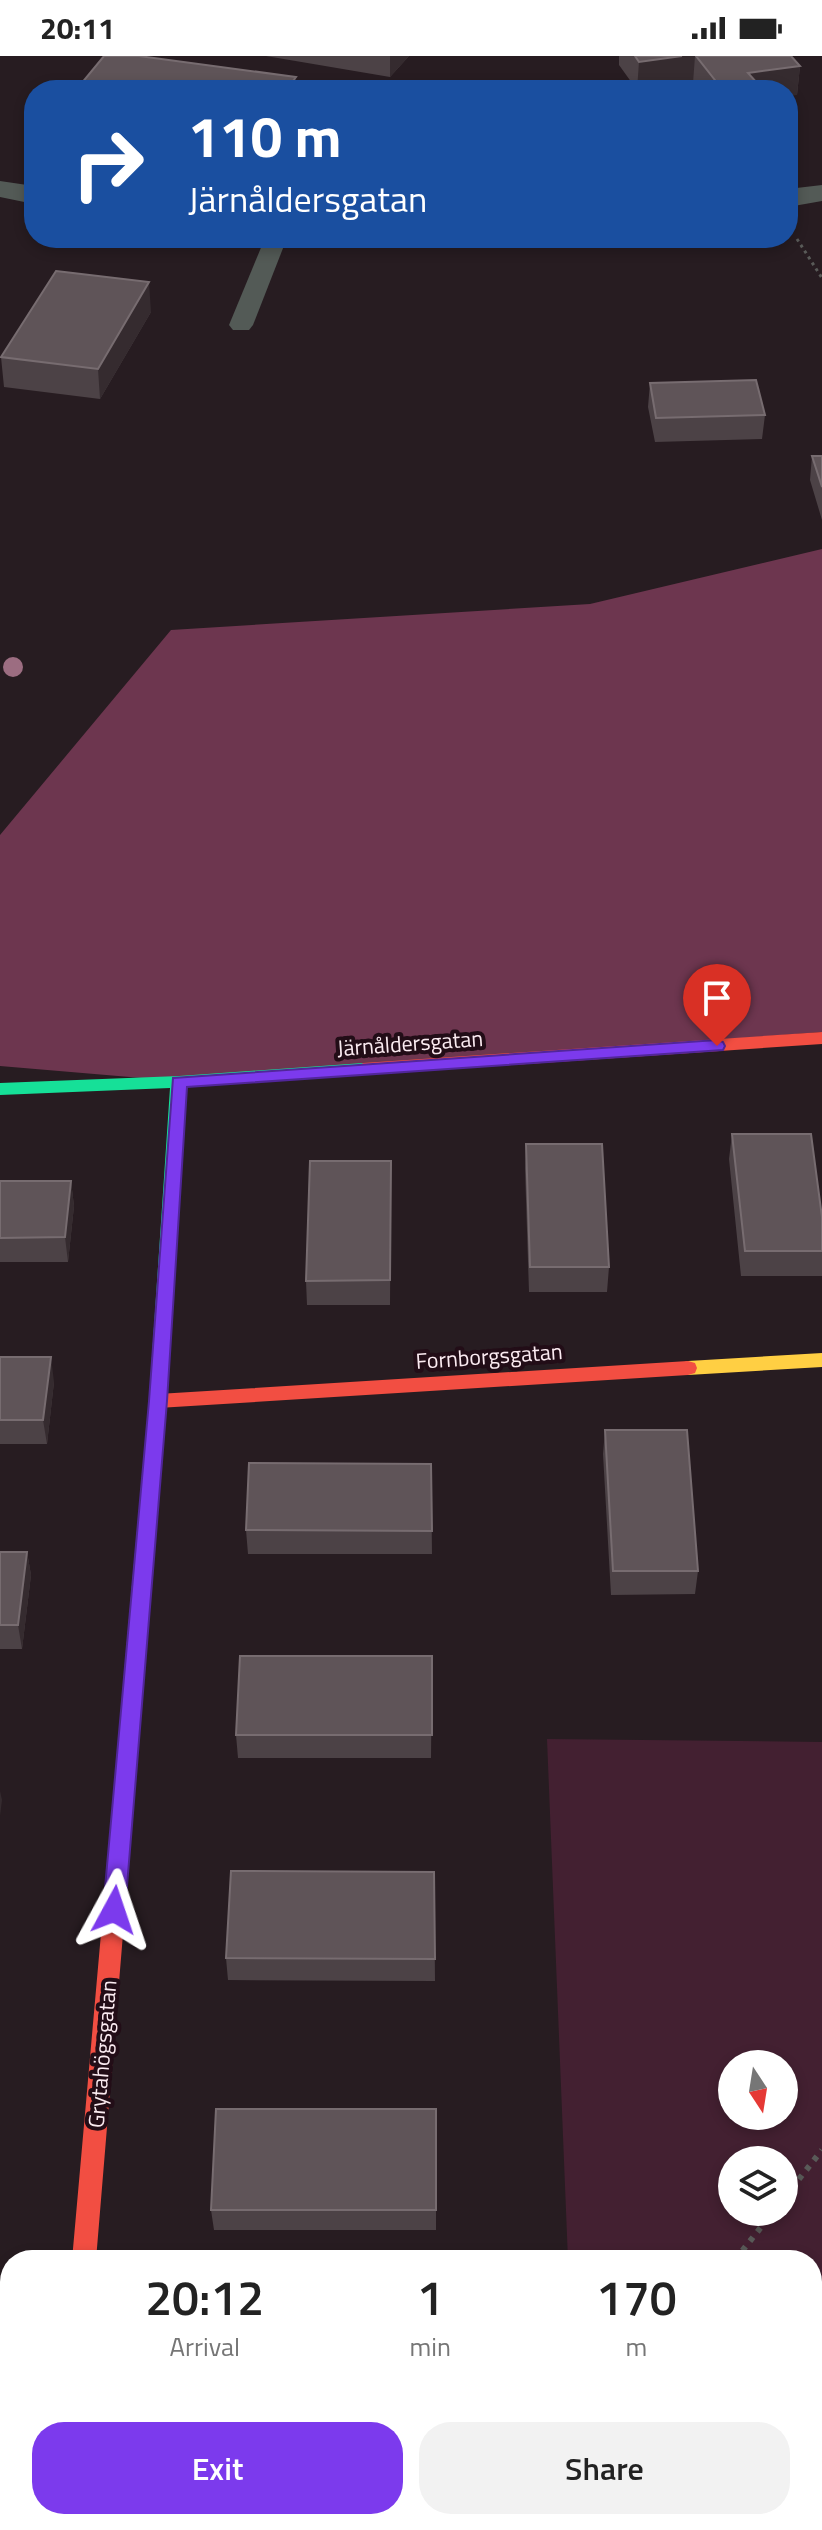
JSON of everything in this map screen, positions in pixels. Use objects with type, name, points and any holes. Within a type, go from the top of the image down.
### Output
[{"type":"street","points":[[0,189],[24,193]]},
{"type":"street","points":[[798,197],[822,193]]},
{"type":"street","name":"Järnåldersgatan","points":[[0,1089],[179,1082],[822,1038]]},
{"type":"street","name":"Grytahögsgatan","points":[[85,2250],[158,1401],[179,1082]]},
{"type":"street","name":"Fornborgsgatan","points":[[158,1401],[822,1360]]},
{"type":"lane","points":[[241,325],[272,248]]},
{"type":"path","points":[[798,241],[822,278]]},
{"type":"path","points":[[798,2180],[822,2150]]},
{"type":"path","points":[[743,2250],[762,2226]]},
{"type":"shaded area","points":[[822,549],[822,1032],[177,1081],[0,1066],[0,835],[171,630],[590,604]]},
{"type":"shaded area","points":[[547,1739],[822,1742],[822,2250],[568,2250]]},
{"type":"building","points":[[104,56],[139,56],[296,77],[294,80],[84,80]]},
{"type":"building","points":[[635,56],[682,56],[639,62]]},
{"type":"building","points":[[696,56],[791,56],[800,66],[748,73],[754,80],[715,80]]},
{"type":"building","points":[[56,271],[149,282],[98,369],[1,357]]},
{"type":"building","points":[[756,380],[765,415],[656,418],[650,383]]},
{"type":"building","points":[[812,456],[822,456],[822,487]]},
{"type":"building","points":[[732,1134],[811,1134],[822,1217],[822,1251],[745,1251]]},
{"type":"building","points":[[526,1144],[602,1144],[609,1267],[530,1267]]},
{"type":"building","points":[[310,1161],[391,1161],[390,1280],[306,1281]]},
{"type":"building","points":[[0,1181],[71,1181],[65,1237],[0,1238]]},
{"type":"building","points":[[0,1357],[51,1357],[43,1420],[0,1420]]},
{"type":"building","points":[[605,1430],[687,1430],[698,1571],[613,1571]]},
{"type":"building","points":[[249,1463],[431,1464],[432,1531],[246,1530]]},
{"type":"building","points":[[0,1552],[27,1552],[18,1625],[0,1625]]},
{"type":"building","points":[[240,1656],[432,1656],[432,1735],[236,1735]]},
{"type":"building","points":[[231,1871],[434,1872],[435,1959],[226,1958]]},
{"type":"building","points":[[216,2109],[436,2109],[436,2210],[211,2210]]},
{"type":"traffic: fast","points":[[0,1089],[179,1082],[363,1069]]},
{"type":"traffic: fast","points":[[141,1596],[158,1401],[179,1082]]},
{"type":"traffic: slow","points":[[688,1368],[822,1360]]},
{"type":"traffic: jam","points":[[363,1069],[822,1038]]},
{"type":"traffic: jam","points":[[158,1401],[688,1368]]},
{"type":"traffic: jam","points":[[85,2250],[141,1596]]},
{"type":"route","points":[[114,1910],[158,1401],[179,1082],[717,1046]]}]
